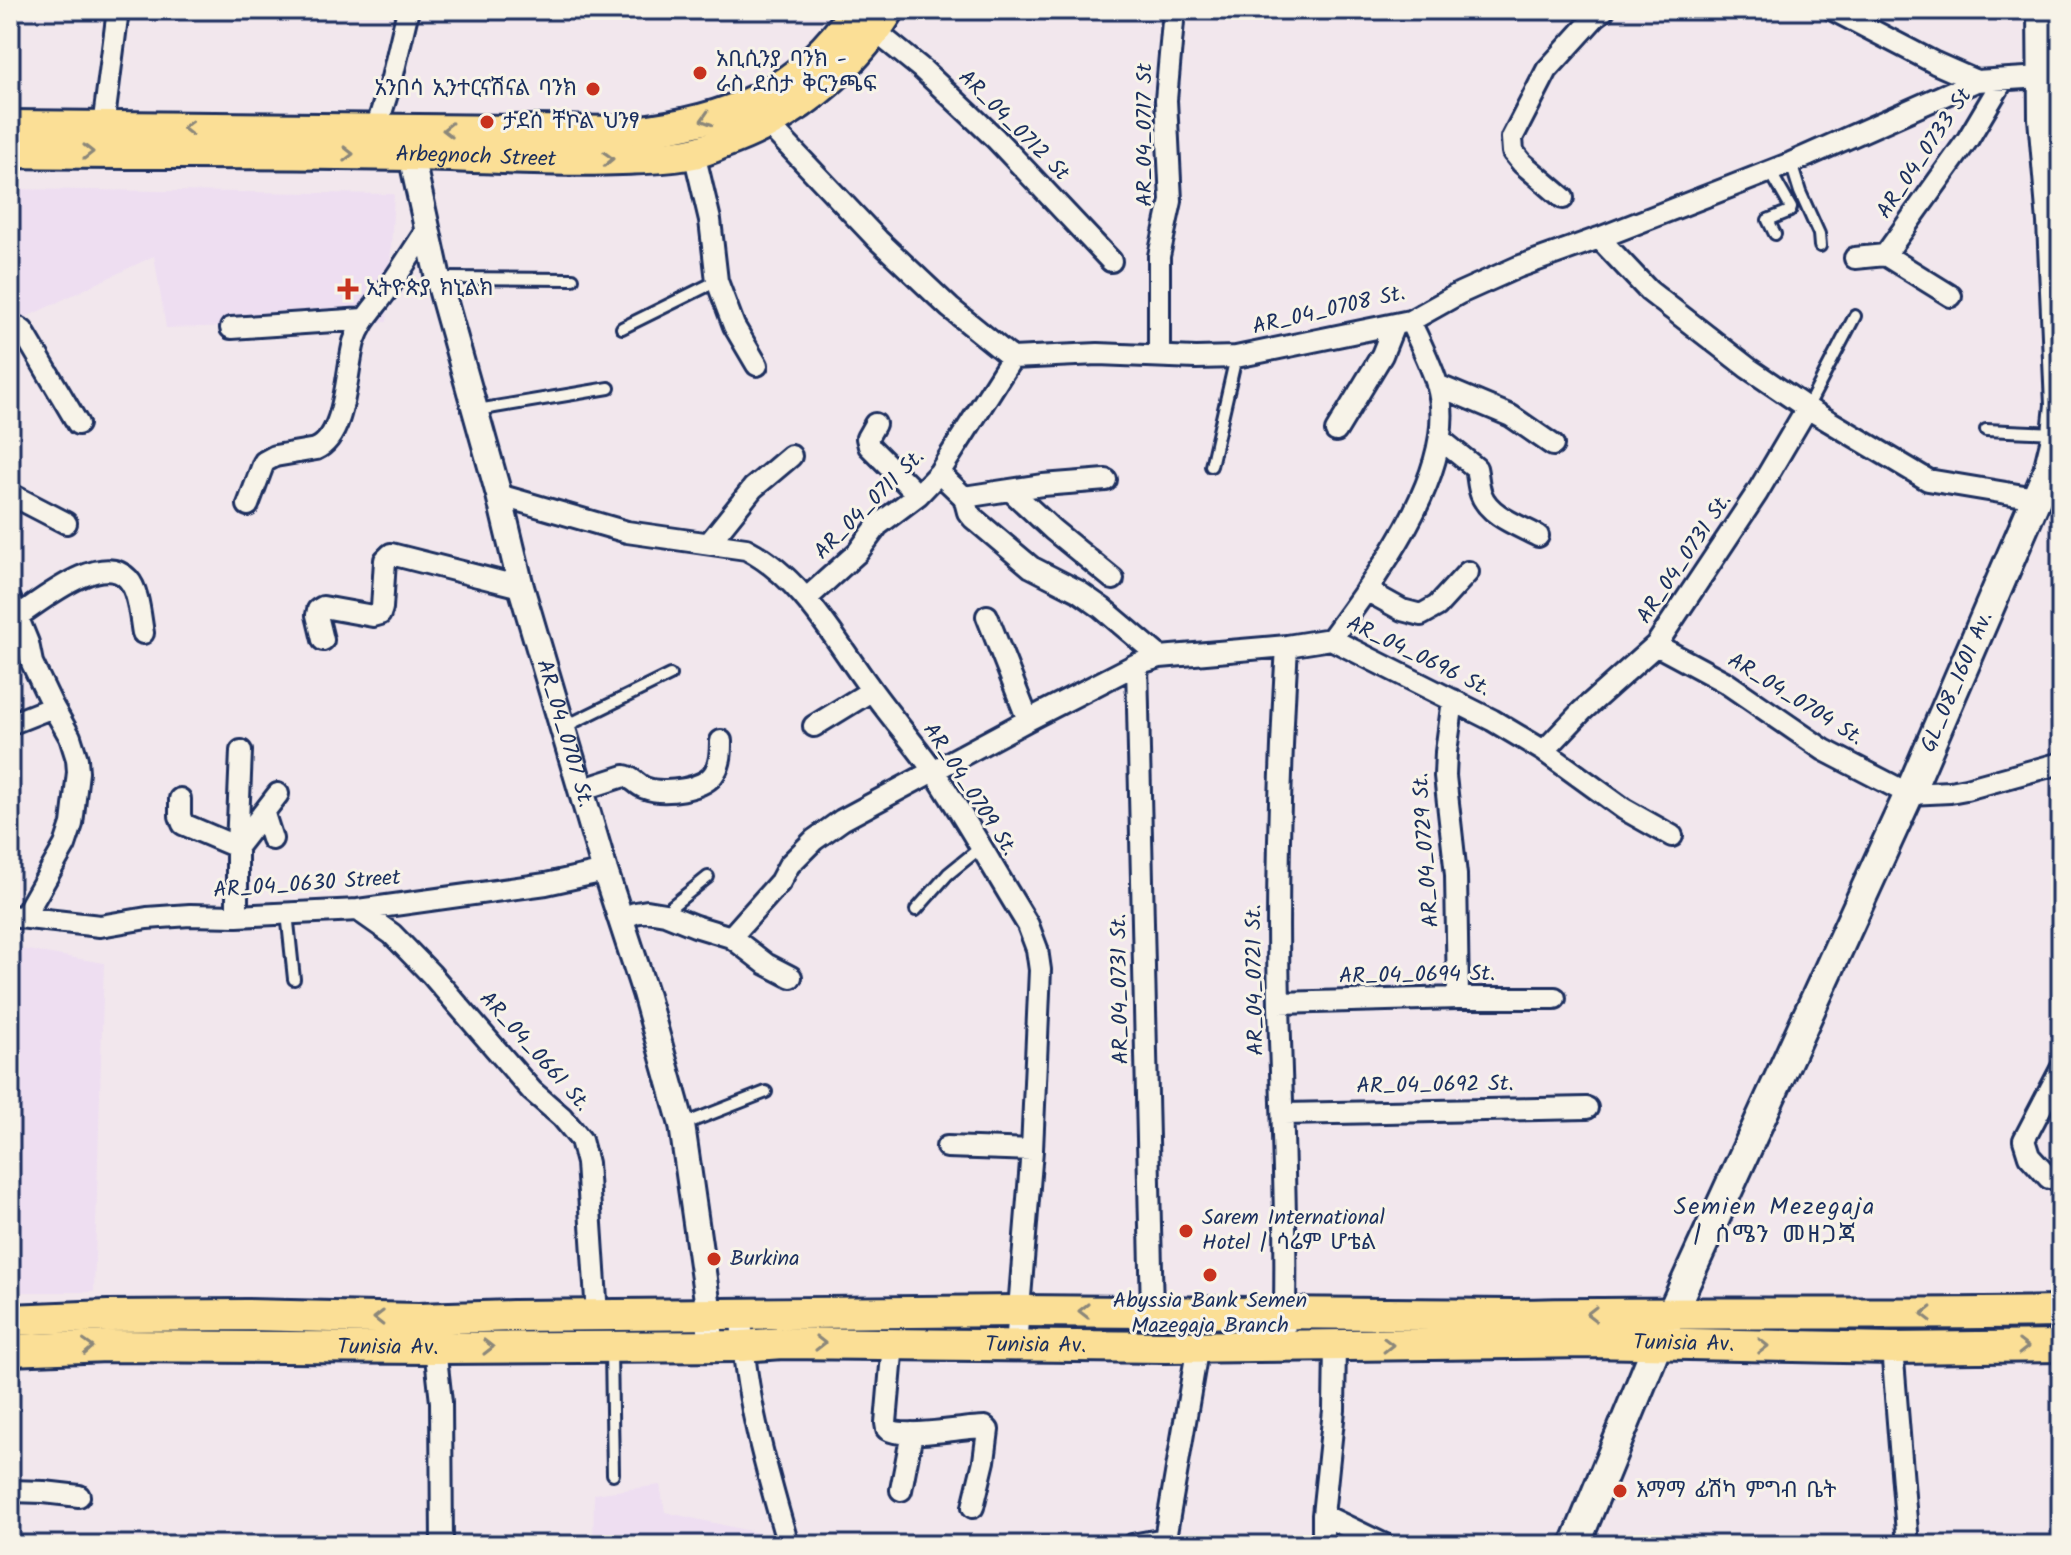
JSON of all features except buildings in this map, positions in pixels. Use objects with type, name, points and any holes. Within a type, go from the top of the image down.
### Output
[{"type":"main road","name":"Arbegnoch Street","points":[[10,126],[376,129],[410,143],[599,160],[657,158],[694,153],[737,138],[768,124],[804,101],[851,61],[873,17]]},
{"type":"main road","name":"Arbegnoch Street","points":[[10,152],[410,143],[633,132],[690,124],[732,111],[770,92],[802,72],[838,36],[873,17]]},
{"type":"main road","name":"GL_08_1601 Av.","points":[[1575,1545],[1670,1314],[1909,794],[2036,498],[2055,476],[2061,405],[2056,222],[2043,77],[2049,17]]},
{"type":"main road","name":"Tunisia Av.","points":[[10,1320],[108,1316],[418,1319],[1018,1311],[1863,1315],[2061,1312]]},
{"type":"main road","name":"Tunisia Av.","points":[[10,1350],[107,1346],[435,1348],[742,1346],[783,1343],[1166,1347],[1589,1342],[1892,1348],[2061,1346]]},
{"type":"street","points":[[103,127],[118,10]]},
{"type":"street","points":[[376,129],[408,10]]},
{"type":"street","name":"AR_04_0717 St","points":[[1159,356],[1159,256],[1171,201],[1166,100],[1174,10]]},
{"type":"street","points":[[1563,198],[1522,163],[1513,152],[1512,138],[1547,70],[1604,10]]},
{"type":"street","points":[[1833,10],[1976,81]]},
{"type":"street","name":"AR_04_0712 St","points":[[873,17],[922,69],[996,139],[1111,261]]},
{"type":"street","name":"AR_04_0708 St.","points":[[1012,358],[1098,354],[1236,357],[1402,323],[1518,267],[1791,163],[1976,81],[2043,77]]},
{"type":"street","name":"AR_04_0733 St","points":[[1885,255],[1968,139],[2003,80]]},
{"type":"street","points":[[768,124],[878,240],[950,308],[1012,358]]},
{"type":"street","name":"AR_04_0707 St.","points":[[410,143],[438,278],[499,495],[521,587],[682,1125],[711,1346]]},
{"type":"street","points":[[694,153],[710,220],[717,281],[734,326],[757,365]]},
{"type":"street","points":[[248,505],[264,462],[275,456],[321,447],[333,433],[355,340],[364,319],[386,292],[428,228]]},
{"type":"street","points":[[1599,238],[1649,291],[1748,368],[1807,408],[1928,480],[2036,498]]},
{"type":"street","name":"AR_04_0733 St","points":[[1855,258],[1885,255],[1951,296]]},
{"type":"street","points":[[231,328],[364,319]]},
{"type":"street","points":[[1331,639],[1406,526],[1428,482],[1440,439],[1437,385],[1402,323],[1336,431]]},
{"type":"street","points":[[10,330],[19,328],[23,331],[78,424]]},
{"type":"street","name":"AR_04_0711 St.","points":[[806,599],[858,552],[878,525],[918,495],[939,473],[1012,358]]},
{"type":"street","points":[[1437,385],[1511,416],[1553,445]]},
{"type":"street","name":"AR_04_0731 St.","points":[[1544,751],[1582,711],[1656,645],[1757,493],[1807,408]]},
{"type":"street","points":[[875,424],[867,438],[869,446],[918,495]]},
{"type":"street","points":[[1440,439],[1476,468],[1481,495],[1490,508],[1538,536]]},
{"type":"street","points":[[709,543],[753,488],[791,456]]},
{"type":"street","points":[[939,473],[964,497],[973,518],[1020,558],[1078,591],[1160,657]]},
{"type":"street","points":[[964,497],[1068,482],[1106,480]]},
{"type":"street","points":[[1010,490],[1113,579]]},
{"type":"street","points":[[10,494],[66,523]]},
{"type":"street","name":"AR_04_0709 St.","points":[[499,495],[627,532],[746,549],[777,569],[806,599],[871,691],[934,771],[1028,925],[1037,949],[1040,970],[1032,1150],[1016,1346]]},
{"type":"street","points":[[323,640],[317,615],[323,607],[373,616],[380,614],[385,560],[391,554],[521,587]]},
{"type":"street","points":[[17,917],[65,845],[75,805],[78,772],[70,737],[32,663],[14,608],[88,573],[118,572],[128,579],[134,590],[143,633]]},
{"type":"street","points":[[1366,590],[1402,610],[1421,615],[1437,606],[1468,572]]},
{"type":"street","points":[[987,616],[1028,720]]},
{"type":"street","name":"AR_04_0696 St.","points":[[731,937],[780,882],[789,865],[814,840],[842,820],[1137,664],[1160,657],[1331,639],[1492,720],[1544,751],[1624,809],[1672,836]]},
{"type":"street","name":"AR_04_0704 St.","points":[[1656,645],[1725,682],[1824,750],[1909,794]]},
{"type":"street","name":"AR_04_0721 St.","points":[[1284,1345],[1284,1114],[1279,1003],[1278,849],[1287,646]]},
{"type":"street","name":"AR_04_0731 St.","points":[[1137,664],[1152,1312]]},
{"type":"street","points":[[814,726],[871,691]]},
{"type":"street","name":"AR_04_0729 St.","points":[[1453,700],[1445,776],[1456,875],[1458,998]]},
{"type":"street","points":[[10,724],[53,707]]},
{"type":"street","points":[[581,790],[624,776],[630,777],[637,785],[663,792],[706,782],[717,770],[721,741]]},
{"type":"street","points":[[237,916],[241,751]]},
{"type":"street","points":[[1909,794],[1966,789],[2061,763]]},
{"type":"street","points":[[237,847],[278,794]]},
{"type":"street","points":[[180,799],[183,824],[237,847]]},
{"type":"street","points":[[264,814],[272,839]]},
{"type":"street","name":"AR_04_0630 Street","points":[[17,917],[100,926],[190,915],[358,910],[546,884],[605,871]]},
{"type":"street","name":"AR_04_0661 St.","points":[[358,910],[392,934],[431,974],[532,1091],[562,1117],[581,1140],[587,1163],[597,1315]]},
{"type":"street","points":[[621,919],[647,911],[665,914],[731,937],[766,964],[791,977]]},
{"type":"street","name":"AR_04_0694 St.","points":[[1279,1003],[1555,998]]},
{"type":"street","points":[[2049,1178],[2029,1156],[2024,1140],[2061,1069]]},
{"type":"street","name":"AR_04_0692 St.","points":[[1284,1114],[1587,1108]]},
{"type":"street","points":[[947,1147],[1032,1150]]},
{"type":"street","points":[[741,1314],[742,1346],[757,1435],[788,1545]]},
{"type":"street","points":[[893,1343],[887,1429],[892,1433],[969,1427],[985,1427],[988,1430],[973,1507]]},
{"type":"street","points":[[1153,1543],[1198,1345]]},
{"type":"street","points":[[1323,1545],[1323,1515],[1334,1410],[1335,1345]]},
{"type":"street","points":[[435,1348],[441,1402],[442,1545]]},
{"type":"street","points":[[1892,1348],[1908,1545]]},
{"type":"street","points":[[901,1490],[912,1433]]},
{"type":"street","points":[[10,1491],[79,1496]]},
{"type":"street","points":[[1323,1515],[1385,1545]]},
{"type":"lane","points":[[1791,163],[1819,234],[1820,246]]},
{"type":"lane","points":[[1770,171],[1791,208],[1768,220],[1775,234]]},
{"type":"lane","points":[[438,278],[573,279]]},
{"type":"lane","points":[[622,328],[717,281]]},
{"type":"lane","points":[[1807,408],[1855,316]]},
{"type":"lane","points":[[1211,466],[1236,357]]},
{"type":"lane","points":[[474,410],[609,388]]},
{"type":"lane","points":[[1986,430],[2057,434]]},
{"type":"lane","points":[[562,728],[670,675]]},
{"type":"lane","points":[[916,910],[948,874],[980,848]]},
{"type":"lane","points":[[665,914],[708,877]]},
{"type":"lane","points":[[287,913],[294,979]]},
{"type":"lane","points":[[682,1125],[766,1092]]},
{"type":"lane","points":[[610,1347],[613,1474]]},
{"type":"shaded area","points":[[10,189],[394,194],[387,322],[166,328],[154,256],[10,325]]},
{"type":"shaded area","points":[[10,947],[104,963],[94,1292],[10,1292]]},
{"type":"shaded area","points":[[660,1485],[665,1512],[759,1533],[762,1545],[593,1545],[594,1494]]},
{"type":"place","name":"አቢሲንያ ባንክ - ራስ ደስታ ቅርንጫፍ","points":[[700,73]]},
{"type":"place","name":"አንበሳ ኢንተርናሽናል ባንክ","points":[[593,89]]},
{"type":"place","name":"ታደሰ ቸኮል ህንፃ","points":[[487,122]]},
{"type":"place","name":"ኢትዮጵያ ክኒልክ","points":[[348,289]]},
{"type":"place","name":"Sarem International Hotel | ሳሬም ሆቴል","points":[[1186,1231]]},
{"type":"place","name":"Burkina","points":[[714,1259]]},
{"type":"place","name":"Abyssia Bank Semen Mazegaja Branch","points":[[1210,1275]]},
{"type":"place","name":"እማማ ፊሽካ ምግብ ቤት","points":[[1620,1491]]},
{"type":"district","name":"Semien Mezegaja | ሰሜን መዘጋጃ","points":[[1775,1221]]}]
